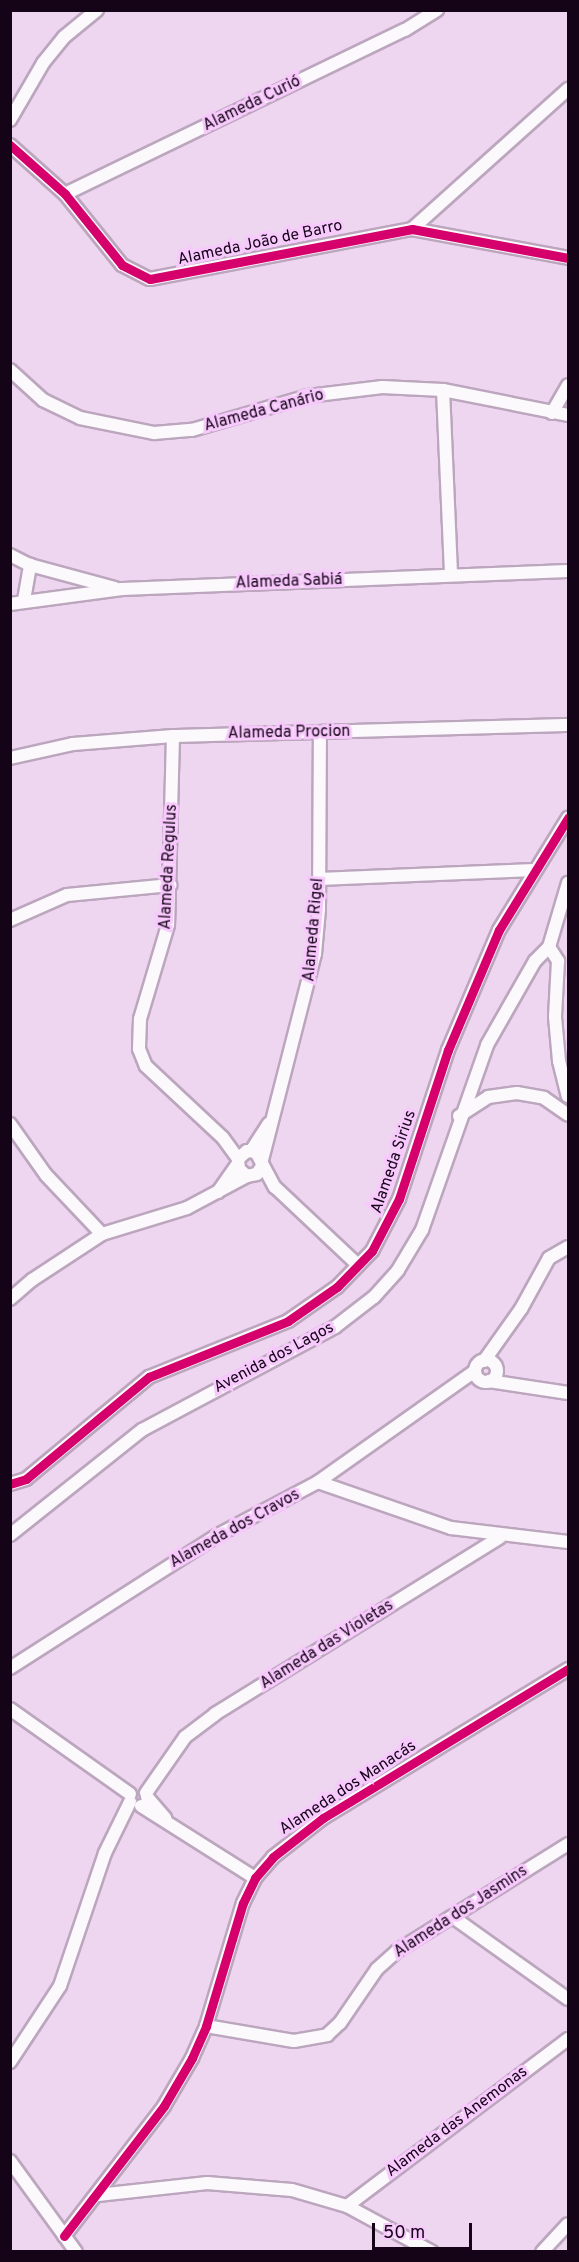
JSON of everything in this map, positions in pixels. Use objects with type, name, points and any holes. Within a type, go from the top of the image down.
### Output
[{"type":"street","points":[[10,120],[43,63],[64,38],[97,10]]},
{"type":"street","name":"Alameda Curió","points":[[66,194],[405,30],[436,10]]},
{"type":"street","points":[[412,229],[568,89]]},
{"type":"street","name":"Alameda João de Barro","points":[[10,145],[66,194],[122,265],[150,279],[412,229],[568,258]]},
{"type":"street","name":"Alameda Canário","points":[[10,370],[43,400],[80,418],[154,433],[192,430],[308,396],[345,390],[443,390],[568,415]]},
{"type":"street","points":[[552,413],[568,385]]},
{"type":"street","points":[[443,390],[451,574]]},
{"type":"street","points":[[10,555],[30,565],[122,590]]},
{"type":"street","points":[[24,600],[30,565]]},
{"type":"street","name":"Alameda Sabiá","points":[[10,604],[24,600],[122,590],[451,574],[568,571]]},
{"type":"street","name":"Alameda Procion","points":[[10,758],[73,744],[173,736],[568,725]]},
{"type":"street","name":"Alameda Rigel","points":[[10,1299],[32,1280],[102,1233],[188,1208],[249,1176],[262,1163],[270,1122],[310,983],[319,879],[320,733]]},
{"type":"street","name":"Alameda Regulus","points":[[173,736],[171,885],[163,950],[140,1019],[139,1050],[146,1066],[166,1088],[243,1156]]},
{"type":"street","name":"Alameda Sirius","points":[[10,1484],[26,1479],[149,1377],[288,1321],[314,1306],[358,1265],[384,1233],[448,1050],[500,930],[534,870],[568,818]]},
{"type":"street","points":[[319,879],[534,870]]},
{"type":"street","points":[[568,883],[549,947],[558,961],[555,1017],[559,1061],[568,1096]]},
{"type":"street","points":[[10,920],[67,895],[171,885]]},
{"type":"street","name":"Avenida dos Lagos","points":[[10,1535],[142,1430],[335,1327],[374,1297],[398,1270],[422,1230],[459,1117],[499,1021],[535,961],[549,947]]},
{"type":"street","points":[[459,1117],[488,1097],[517,1094],[544,1098],[568,1115]]},
{"type":"street","name":"Alameda Rigel","points":[[218,1192],[270,1122]]},
{"type":"street","points":[[10,1124],[46,1175],[102,1233]]},
{"type":"street","points":[[243,1156],[249,1176],[275,1187]]},
{"type":"street","points":[[243,1156],[262,1163],[275,1187],[358,1265]]},
{"type":"street","points":[[487,1374],[484,1361],[499,1342],[549,1258],[568,1247]]},
{"type":"street","points":[[487,1374],[499,1342]]},
{"type":"street","points":[[487,1374],[516,1386],[568,1394]]},
{"type":"street","name":"Alameda dos Cravos","points":[[10,1668],[218,1535],[318,1482],[457,1385],[487,1374]]},
{"type":"street","points":[[318,1482],[399,1513],[500,1537],[568,1542]]},
{"type":"street","name":"Alameda das Violetas","points":[[10,2062],[60,1986],[105,1853],[138,1797],[185,1737],[214,1714],[500,1537]]},
{"type":"street","name":"Alameda dos Manacás","points":[[64,2236],[98,2195],[164,2106],[206,2026],[234,1925],[255,1878],[294,1837],[568,1669]]},
{"type":"street","points":[[10,1709],[255,1878]]},
{"type":"street","name":"Alameda dos Jasmins","points":[[206,2026],[294,2040],[316,2040],[340,2023],[377,1969],[396,1951],[568,1844]]},
{"type":"street","points":[[453,1917],[568,1998]]},
{"type":"street","name":"Alameda das Anemonas","points":[[347,2206],[568,2039]]},
{"type":"street","points":[[10,2161],[76,2252]]},
{"type":"street","points":[[98,2195],[207,2183],[292,2190],[347,2206],[432,2252]]},
{"type":"street","points":[[542,2252],[568,2224]]},
{"type":"cycle path","points":[[10,145],[65,194],[122,265],[150,279],[412,229],[568,258]]},
{"type":"cycle path","points":[[10,1484],[26,1479],[149,1377],[288,1321],[337,1287],[372,1251],[399,1199],[448,1050],[499,930],[568,818]]},
{"type":"cycle path","points":[[64,2236],[164,2106],[192,2058],[206,2026],[243,1903],[255,1878],[273,1857],[323,1818],[568,1669]]}]
